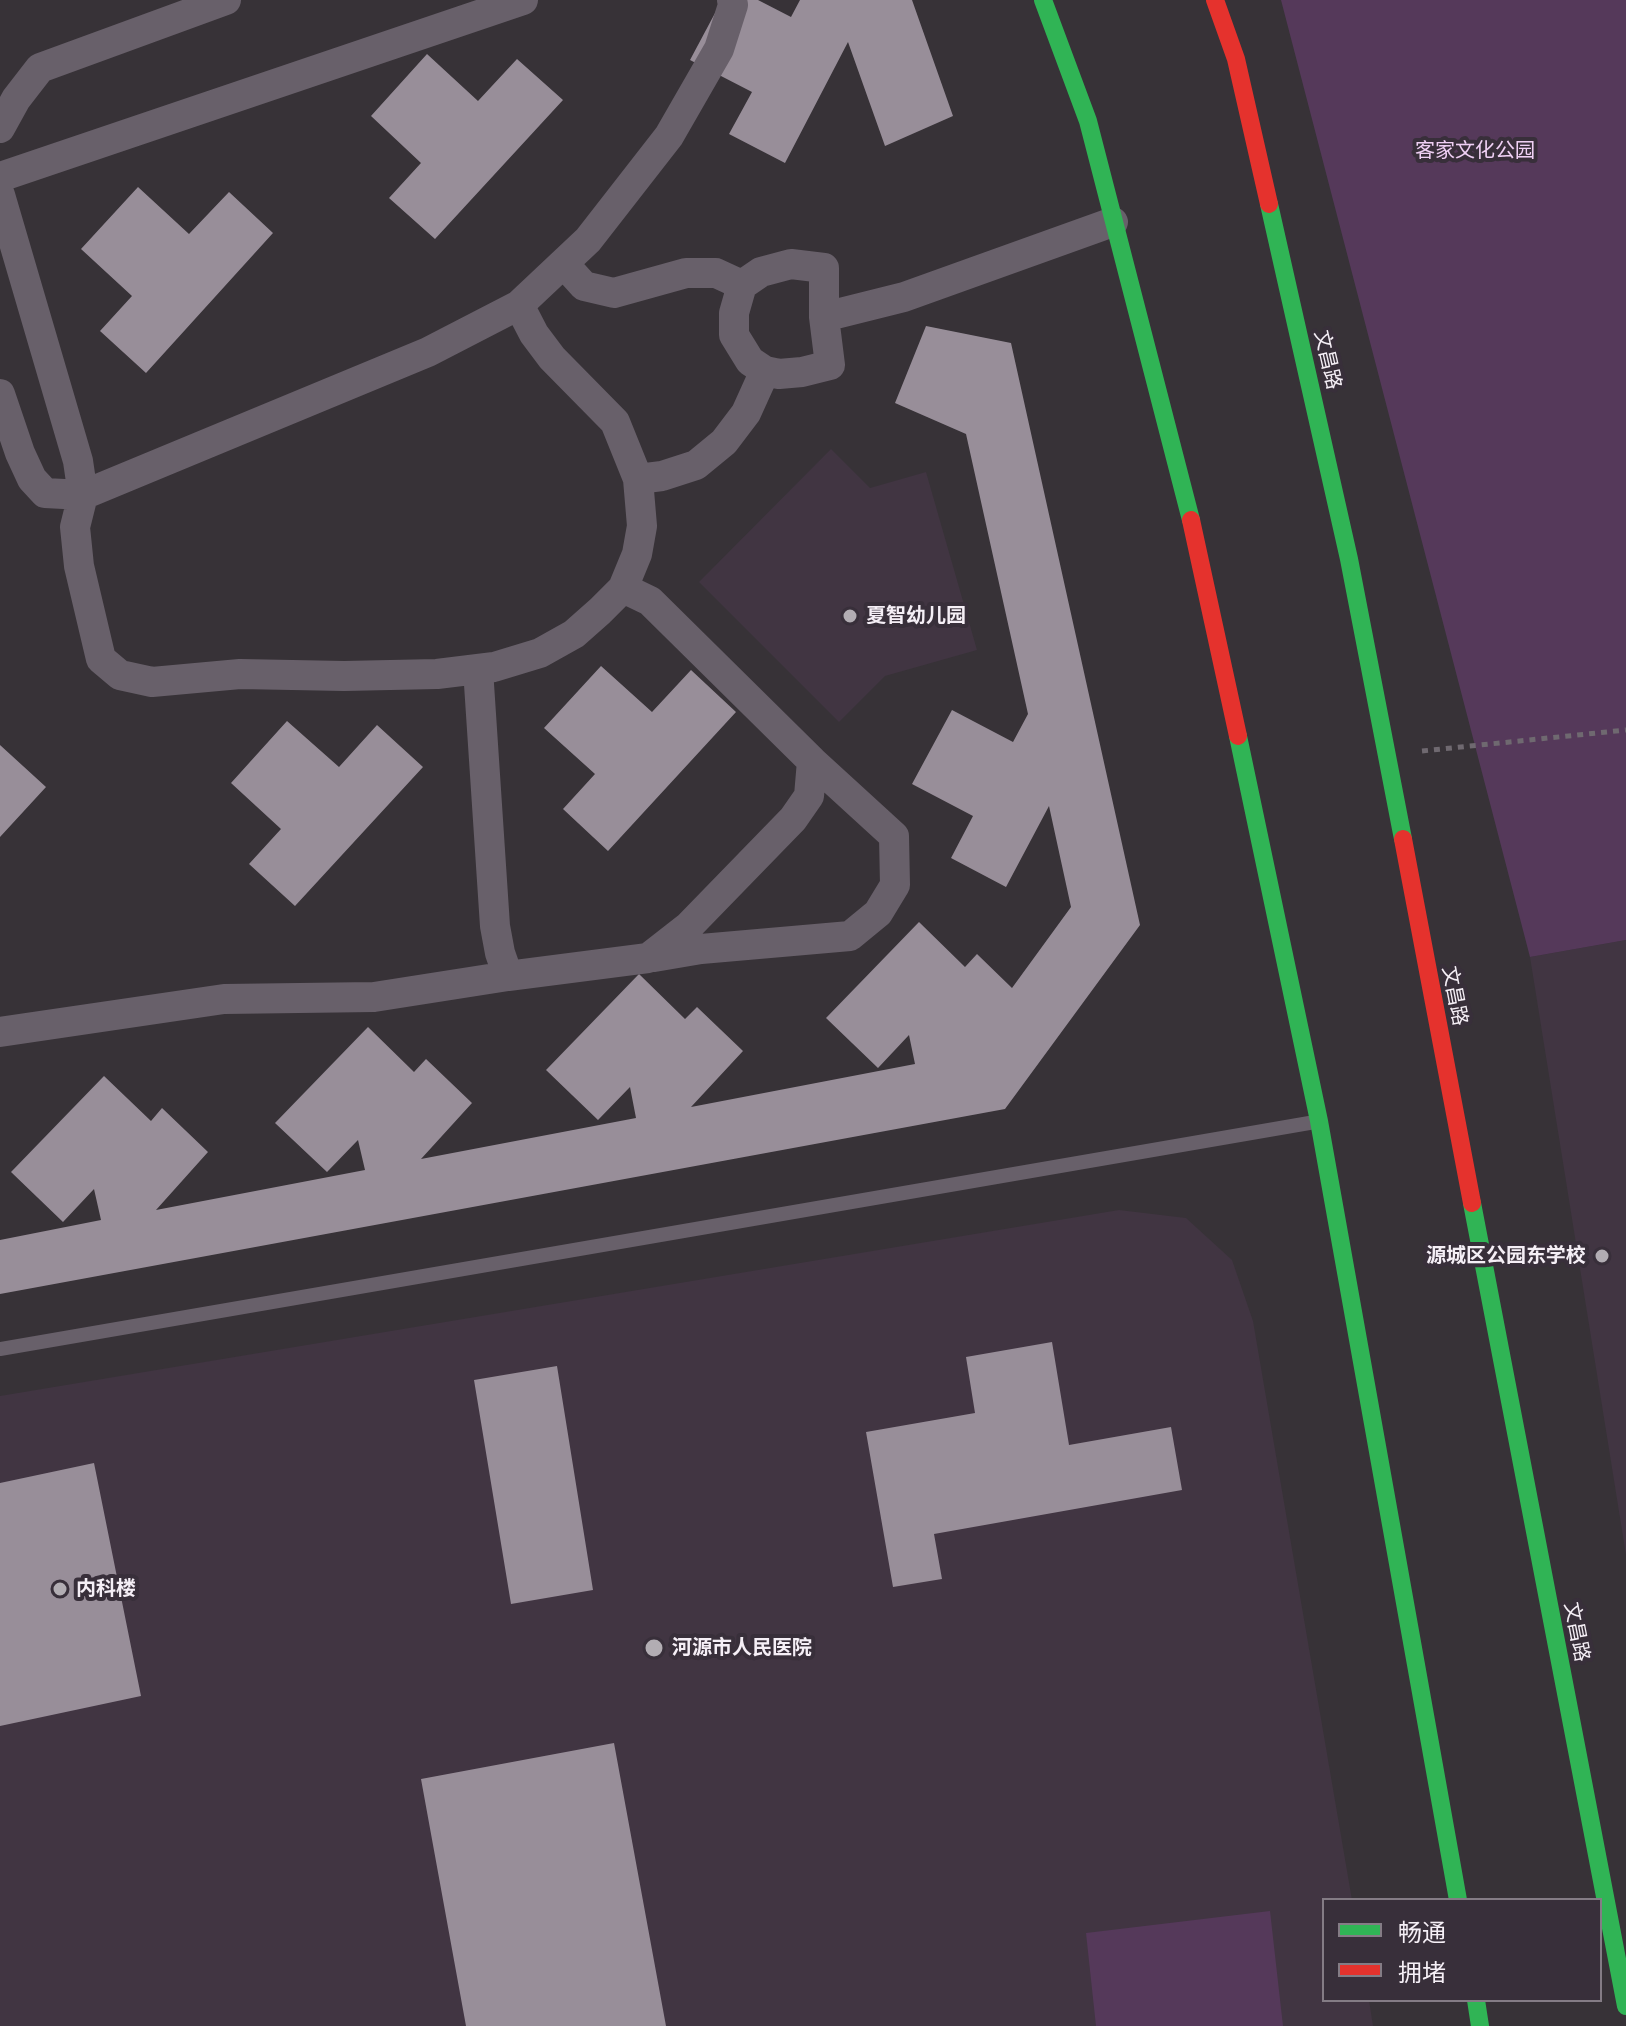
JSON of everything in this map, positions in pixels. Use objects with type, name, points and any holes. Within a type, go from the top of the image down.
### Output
[{"type":"street","points":[[0,128],[16,99],[40,68],[226,0]]},
{"type":"street","points":[[0,177],[523,0]]},
{"type":"street","points":[[0,394],[32,479],[45,493],[83,495],[428,352],[519,305],[588,240],[669,136],[719,49],[732,0]]},
{"type":"street","points":[[1043,0],[1088,121],[1197,544],[1319,1121],[1458,1898]]},
{"type":"street","name":"文昌路","points":[[1215,0],[1236,59],[1349,559],[1626,2006]]},
{"type":"street","points":[[0,195],[78,461],[83,495],[75,527],[79,566],[101,659],[120,675],[152,682],[240,674],[437,674],[478,669],[540,653],[574,634],[623,588],[637,554],[642,526],[638,479],[615,422],[552,358],[534,334],[519,305]]},
{"type":"street","points":[[824,317],[904,297],[1113,222]]},
{"type":"street","points":[[564,264],[584,286],[614,293],[686,273],[716,273],[742,285]]},
{"type":"street","points":[[791,264],[824,268],[824,317],[830,365],[802,372],[779,374],[765,371],[750,361],[734,335],[734,313],[742,285],[761,272],[791,264]]},
{"type":"street","points":[[638,479],[662,476],[696,465],[724,442],[746,413],[765,371]]},
{"type":"street","points":[[0,1032],[224,999],[374,997],[716,948],[850,936],[878,913],[895,885],[894,836],[812,761],[650,601],[623,588]]},
{"type":"street","points":[[478,669],[495,926],[508,976]]},
{"type":"street","points":[[648,958],[689,926],[793,819],[809,796],[812,761]]},
{"type":"street","points":[[1476,2002],[1480,2026]]},
{"type":"lane","points":[[0,1349],[1319,1121]]},
{"type":"path","points":[[1385,755],[1626,730]]},
{"type":"shaded area","name":"夏智幼儿园","points":[[831,449],[870,488],[926,472],[977,650],[885,676],[839,722],[699,582]]},
{"type":"shaded area","name":"源城区公园东学校","points":[[1626,940],[1626,1555],[1530,957]]},
{"type":"shaded area","name":"河源市人民医院","points":[[1119,1210],[1186,1218],[1232,1260],[1253,1321],[1352,1898],[1322,1898],[1322,2002],[1369,2002],[1373,2026],[0,2026],[0,1396]]},
{"type":"green space","name":"客家文化公园","points":[[1281,0],[1626,0],[1626,940],[1530,957]]},
{"type":"green space","points":[[1270,1911],[1283,2026],[1096,2026],[1086,1933]]},
{"type":"building","points":[[722,0],[758,0],[791,17],[800,0],[912,0],[953,116],[885,146],[848,42],[785,163],[729,134],[752,92],[690,60]]},
{"type":"building","points":[[427,54],[478,101],[517,59],[563,100],[435,239],[389,198],[421,163],[371,116]]},
{"type":"building","points":[[138,187],[189,234],[229,192],[273,233],[146,373],[100,331],[132,296],[81,249]]},
{"type":"building","points":[[926,326],[1011,343],[1140,925],[1005,1109],[0,1294],[0,1240],[101,1220],[94,1189],[63,1222],[11,1172],[104,1076],[151,1121],[162,1108],[208,1152],[156,1210],[365,1170],[358,1140],[327,1172],[275,1123],[368,1027],[414,1072],[426,1059],[472,1103],[421,1159],[636,1118],[630,1087],[598,1120],[546,1070],[639,974],[685,1019],[697,1007],[743,1051],[691,1107],[915,1064],[909,1035],[878,1068],[826,1018],[919,922],[965,967],[977,954],[1012,988],[1071,907],[1049,806],[1006,887],[951,858],[973,816],[912,784],[952,710],[1013,742],[1028,714],[966,434],[895,403]]},
{"type":"building","points":[[601,666],[652,712],[691,670],[736,712],[608,851],[563,809],[595,774],[544,728]]},
{"type":"building","points":[[287,721],[339,767],[377,725],[423,767],[295,906],[249,864],[281,829],[231,783]]},
{"type":"building","points":[[0,745],[46,787],[0,837]]},
{"type":"building","points":[[1052,1342],[1069,1445],[1171,1427],[1182,1490],[934,1534],[942,1579],[893,1587],[866,1432],[975,1413],[966,1357]]},
{"type":"building","points":[[557,1366],[593,1590],[511,1604],[474,1380]]},
{"type":"building","name":"内科楼","points":[[94,1463],[141,1696],[0,1726],[0,1483]]},
{"type":"building","points":[[614,1743],[666,2026],[466,2026],[421,1779]]},
{"type":"traffic: fast","points":[[1043,0],[1088,121],[1191,520]]},
{"type":"traffic: fast","points":[[1269,204],[1349,559],[1403,839]]},
{"type":"traffic: fast","points":[[1238,736],[1319,1121],[1458,1898]]},
{"type":"traffic: fast","points":[[1472,1203],[1626,2006]]},
{"type":"traffic: fast","points":[[1476,2002],[1480,2026]]},
{"type":"traffic: jam","points":[[1215,0],[1236,59],[1269,204]]},
{"type":"traffic: jam","points":[[1191,520],[1238,736]]},
{"type":"traffic: jam","points":[[1403,839],[1472,1203]]},
{"type":"place","name":"夏智幼儿园","points":[[850,616]]},
{"type":"place","name":"源城区公园东学校","points":[[1602,1256]]},
{"type":"place","name":"内科楼","points":[[60,1589]]},
{"type":"place","name":"河源市人民医院","points":[[654,1648]]}]
